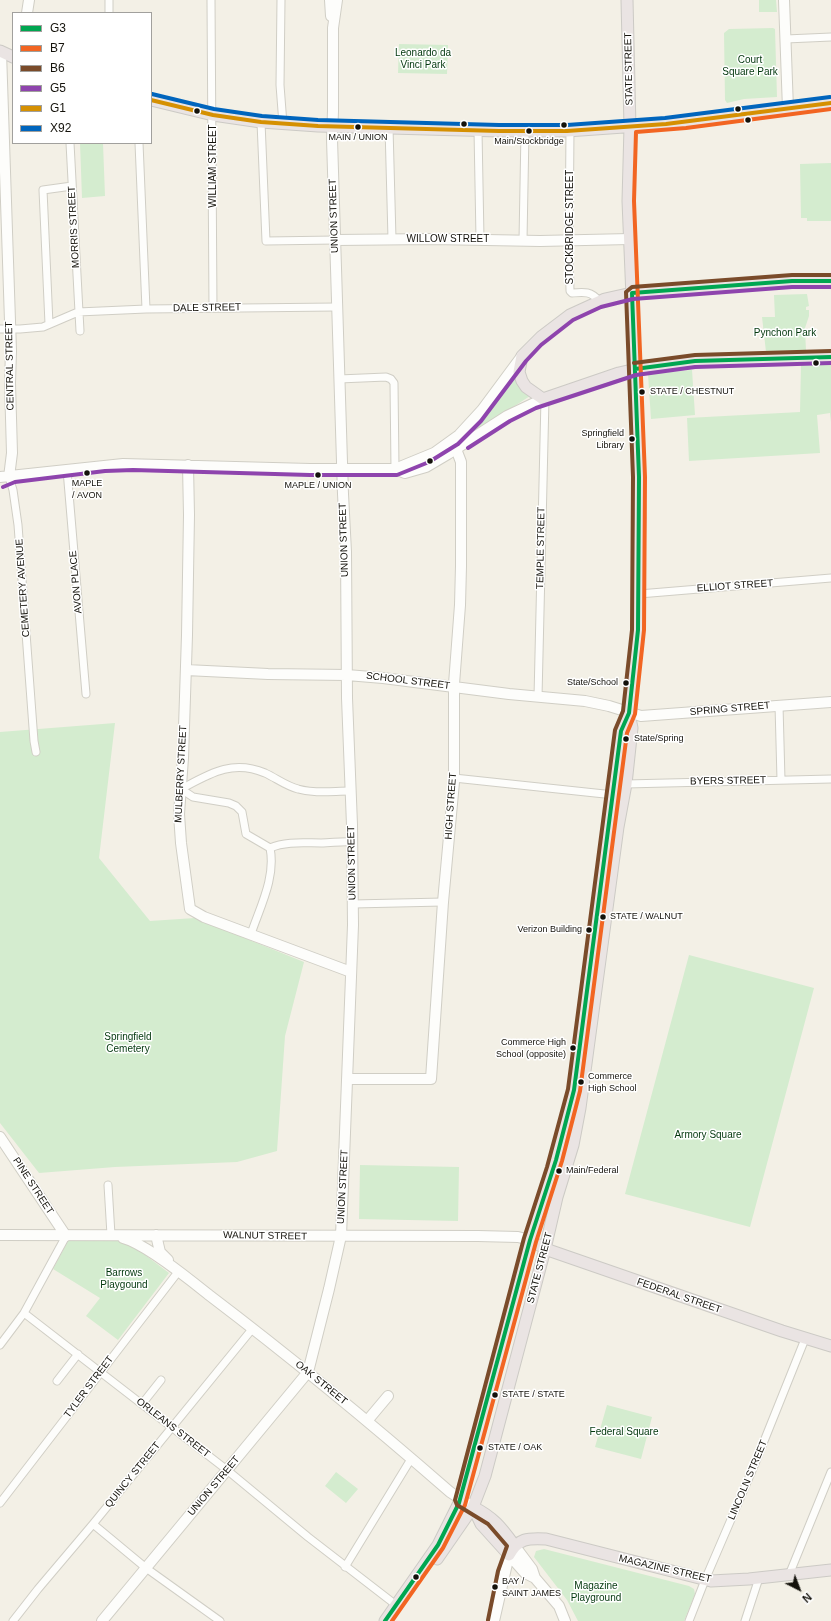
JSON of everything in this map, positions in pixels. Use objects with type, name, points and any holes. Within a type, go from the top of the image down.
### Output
[{"type":"main road","name":"STATE STREET","points":[[394,1621],[399,1607],[438,1545],[461,1500],[530,1240],[547,1188],[574,1090],[614,795],[621,731],[629,713],[637,648],[639,594],[639,477],[636,368],[628,201],[630,127],[627,0]]},
{"type":"main road","points":[[1,52],[12,57]]},
{"type":"main road","points":[[152,100],[213,116],[283,124],[525,131],[570,130],[666,124],[831,103]]},
{"type":"main road","points":[[831,281],[792,281],[632,293],[614,296],[599,301],[564,319],[541,337],[522,356],[520,368],[521,379],[526,387],[544,399],[636,368],[648,366],[695,361],[831,357]]},
{"type":"main road","name":"STATE STREET","points":[[385,1621],[399,1607],[473,1507],[486,1476],[557,1197],[573,1145],[589,1051],[618,827],[626,784],[632,728],[629,713]]},
{"type":"main road","points":[[560,1142],[573,1145]]},
{"type":"main road","name":"FEDERAL STREET","points":[[530,1240],[545,1249],[805,1339],[831,1346]]},
{"type":"main road","points":[[497,1366],[513,1369]]},
{"type":"main road","points":[[473,1507],[487,1514],[498,1523],[514,1544],[509,1555],[481,1524],[473,1507]]},
{"type":"main road","name":"MAGAZINE STREET","points":[[514,1544],[522,1540],[530,1539],[558,1541],[705,1580],[724,1581],[831,1570]]},
{"type":"street","points":[[27,12],[30,0]]},
{"type":"street","points":[[109,12],[110,0]]},
{"type":"street","name":"WILLIAM STREET","points":[[211,0],[213,116],[213,308]]},
{"type":"street","points":[[281,0],[280,85],[283,124]]},
{"type":"street","name":"UNION STREET","points":[[330,0],[330,12],[333,28]]},
{"type":"street","name":"UNION STREET","points":[[102,1621],[308,1372],[330,1289],[341,1236],[351,972],[352,842],[346,698],[346,552],[336,307],[336,240],[332,139],[333,28],[337,0]]},
{"type":"street","points":[[784,0],[788,109]]},
{"type":"street","points":[[786,40],[831,37]]},
{"type":"street","name":"CENTRAL STREET","points":[[1,52],[5,329],[12,453],[5,477]]},
{"type":"street","name":"WILLOW STREET","points":[[261,122],[266,242],[394,239],[569,241],[630,239]]},
{"type":"street","points":[[389,127],[394,239]]},
{"type":"street","points":[[478,130],[480,239]]},
{"type":"street","name":"STOCKBRIDGE STREET","points":[[570,130],[570,291],[572,293],[590,293],[599,301]]},
{"type":"street","points":[[523,240],[525,131]]},
{"type":"street","name":"MORRIS STREET","points":[[70,144],[80,331]]},
{"type":"street","points":[[139,144],[146,309]]},
{"type":"street","points":[[49,324],[43,190],[72,186]]},
{"type":"street","name":"DALE STREET","points":[[78,312],[146,309],[336,307]]},
{"type":"street","points":[[5,329],[31,329],[49,324],[78,312]]},
{"type":"street","points":[[395,469],[434,453],[459,435],[482,410],[522,356]]},
{"type":"street","points":[[339,379],[386,377],[391,379],[394,383],[396,450],[395,469]]},
{"type":"street","points":[[0,482],[5,477],[123,464],[395,469],[405,473],[418,470],[432,464],[507,416],[544,399]]},
{"type":"street","name":"TEMPLE STREET","points":[[538,697],[544,399]]},
{"type":"street","name":"HIGH STREET","points":[[347,1079],[431,1079],[443,902],[454,778],[455,687],[460,605],[461,548],[461,462],[456,450]]},
{"type":"street","name":"MULBERRY STREET","points":[[188,465],[189,515],[186,670],[179,829],[190,910],[204,917],[351,972]]},
{"type":"street","name":"AVON PLACE","points":[[67,470],[86,694]]},
{"type":"street","name":"CEMETERY AVENUE","points":[[5,477],[13,490],[18,525],[36,752]]},
{"type":"street","name":"ELLIOT STREET","points":[[639,594],[831,578]]},
{"type":"street","name":"SCHOOL STREET","points":[[186,670],[268,674],[347,675],[585,701],[609,706],[629,713]]},
{"type":"street","name":"SPRING STREET","points":[[629,713],[641,716],[831,702]]},
{"type":"street","points":[[779,705],[781,780]]},
{"type":"street","points":[[250,934],[262,902],[271,871],[272,859],[270,848],[246,834],[242,812],[236,806],[193,797],[181,789],[217,771],[226,768],[242,768],[257,770],[298,789],[320,792],[350,791]]},
{"type":"street","points":[[454,778],[614,795]]},
{"type":"street","name":"BYERS STREET","points":[[626,784],[831,779]]},
{"type":"street","points":[[270,848],[277,845],[297,842],[352,842]]},
{"type":"street","points":[[352,904],[443,902]]},
{"type":"street","name":"PINE STREET","points":[[0,1137],[66,1236]]},
{"type":"street","points":[[108,1185],[111,1236]]},
{"type":"street","name":"OAK STREET","points":[[156,1235],[160,1252],[178,1272]]},
{"type":"street","name":"WALNUT STREET","points":[[0,1236],[510,1236],[530,1240]]},
{"type":"street","points":[[0,1345],[24,1313],[66,1236]]},
{"type":"street","name":"OAK STREET","points":[[111,1236],[134,1242],[178,1272],[253,1328],[461,1500],[473,1507]]},
{"type":"street","name":"TYLER STREET","points":[[0,1503],[178,1272]]},
{"type":"street","name":"ORLEANS STREET","points":[[24,1313],[101,1371],[227,1470],[346,1567],[399,1607]]},
{"type":"street","name":"QUINCY STREET","points":[[13,1621],[253,1328]]},
{"type":"street","name":"LINCOLN STREET","points":[[689,1621],[805,1339]]},
{"type":"street","points":[[57,1381],[78,1354]]},
{"type":"street","points":[[142,1404],[161,1380]]},
{"type":"street","points":[[367,1421],[388,1396]]},
{"type":"street","points":[[346,1567],[411,1459]]},
{"type":"street","points":[[789,1574],[831,1472]]},
{"type":"street","points":[[93,1524],[146,1568],[220,1621]]},
{"type":"street","points":[[514,1544],[532,1569],[535,1578],[559,1606],[564,1621]]},
{"type":"street","points":[[509,1555],[525,1573],[535,1578]]},
{"type":"street","points":[[494,1621],[509,1555]]},
{"type":"street","points":[[745,1621],[759,1578]]},
{"type":"green space","points":[[759,0],[776,0],[777,12],[759,12]]},
{"type":"green space","name":"Court Square Park","points":[[729,29],[775,29],[777,97],[744,99],[727,103],[725,100],[724,33]]},
{"type":"green space","name":"Leonardo da Vinci Park","points":[[399,44],[448,45],[447,74],[398,73]]},
{"type":"green space","points":[[80,144],[103,144],[105,196],[82,198]]},
{"type":"green space","points":[[831,163],[831,221],[807,221],[807,218],[801,218],[800,164]]},
{"type":"green space","name":"Pynchon Park","points":[[807,294],[809,306],[806,307],[806,310],[809,310],[809,316],[805,328],[806,351],[766,352],[762,317],[775,317],[774,295]]},
{"type":"green space","points":[[831,364],[831,422],[830,413],[817,415],[820,453],[689,461],[687,418],[800,412],[801,365]]},
{"type":"green space","points":[[692,370],[695,415],[651,419],[648,374]]},
{"type":"green space","points":[[516,376],[530,396],[461,441]]},
{"type":"green space","name":"Springfield Cemetery","points":[[115,723],[99,858],[150,921],[195,918],[304,962],[285,1036],[277,1151],[237,1162],[115,1167],[39,1173],[0,1123],[0,732]]},
{"type":"green space","name":"Armory Square","points":[[689,955],[814,988],[750,1227],[625,1194]]},
{"type":"green space","points":[[360,1165],[459,1167],[458,1221],[359,1219]]},
{"type":"green space","name":"Barrows Playgound","points":[[68,1241],[121,1241],[132,1245],[169,1273],[118,1340],[86,1316],[100,1298],[53,1269]]},
{"type":"green space","name":"Federal Square","points":[[607,1405],[652,1417],[641,1459],[595,1447]]},
{"type":"green space","points":[[336,1472],[358,1489],[346,1503],[325,1486]]},
{"type":"green space","name":"Magazine Playground","points":[[544,1549],[689,1586],[694,1589],[695,1594],[684,1621],[578,1621],[567,1600],[534,1557],[536,1551]]},
{"type":"transit line","name":"X92","points":[[152,94],[214,109],[262,116],[318,120],[499,125],[567,125],[665,118],[830,97]]},
{"type":"transit line","name":"G1","points":[[152,100],[213,115],[261,122],[318,126],[499,131],[567,131],[666,124],[831,103]]},
{"type":"transit line","name":"B7","points":[[392,1621],[443,1548],[465,1505],[536,1242],[562,1161],[580,1091],[627,733],[635,714],[644,630],[645,477],[634,201],[636,132],[686,128],[831,109]]},
{"type":"transit line","name":"B6","points":[[488,1620],[498,1571],[507,1546],[488,1524],[457,1505],[455,1500],[524,1238],[547,1167],[568,1089],[615,730],[623,711],[632,630],[633,477],[626,292],[632,287],[792,275],[831,275]]},
{"type":"transit line","name":"G3","points":[[385,1621],[438,1545],[459,1503],[530,1240],[556,1160],[574,1090],[621,731],[629,713],[638,630],[639,477],[632,293],[792,281],[831,281]]},
{"type":"transit line","name":"G5","points":[[3,487],[15,482],[105,471],[133,470],[310,475],[397,475],[429,462],[458,444],[481,421],[526,361],[541,345],[573,320],[601,307],[633,299],[792,287],[831,287]]},
{"type":"transit line","name":"B6","points":[[634,363],[695,355],[831,351]]},
{"type":"transit line","name":"G3","points":[[635,369],[695,361],[831,357]]},
{"type":"transit line","name":"G5","points":[[468,448],[510,421],[536,408],[636,375],[695,367],[831,363]]},
{"type":"place","name":"MAIN / UNION","points":[[358,127]]},
{"type":"place","name":"Main/Stockbridge","points":[[529,131]]},
{"type":"place","name":"STATE / CHESTNUT","points":[[642,392]]},
{"type":"place","name":"Springfield Library","points":[[632,439]]},
{"type":"place","name":"MAPLE / AVON","points":[[87,473]]},
{"type":"place","name":"MAPLE / UNION","points":[[318,475]]},
{"type":"place","name":"State/School","points":[[626,683]]},
{"type":"place","name":"State/Spring","points":[[626,739]]},
{"type":"place","name":"STATE / WALNUT","points":[[603,917]]},
{"type":"place","name":"Verizon Building","points":[[589,930]]},
{"type":"place","name":"Commerce High School (opposite)","points":[[573,1048]]},
{"type":"place","name":"Commerce High School","points":[[581,1082]]},
{"type":"place","name":"Main/Federal","points":[[559,1171]]},
{"type":"place","name":"STATE / STATE","points":[[495,1395]]},
{"type":"place","name":"STATE / OAK","points":[[480,1448]]},
{"type":"place","name":"BAY / SAINT JAMES","points":[[495,1587]]}]
